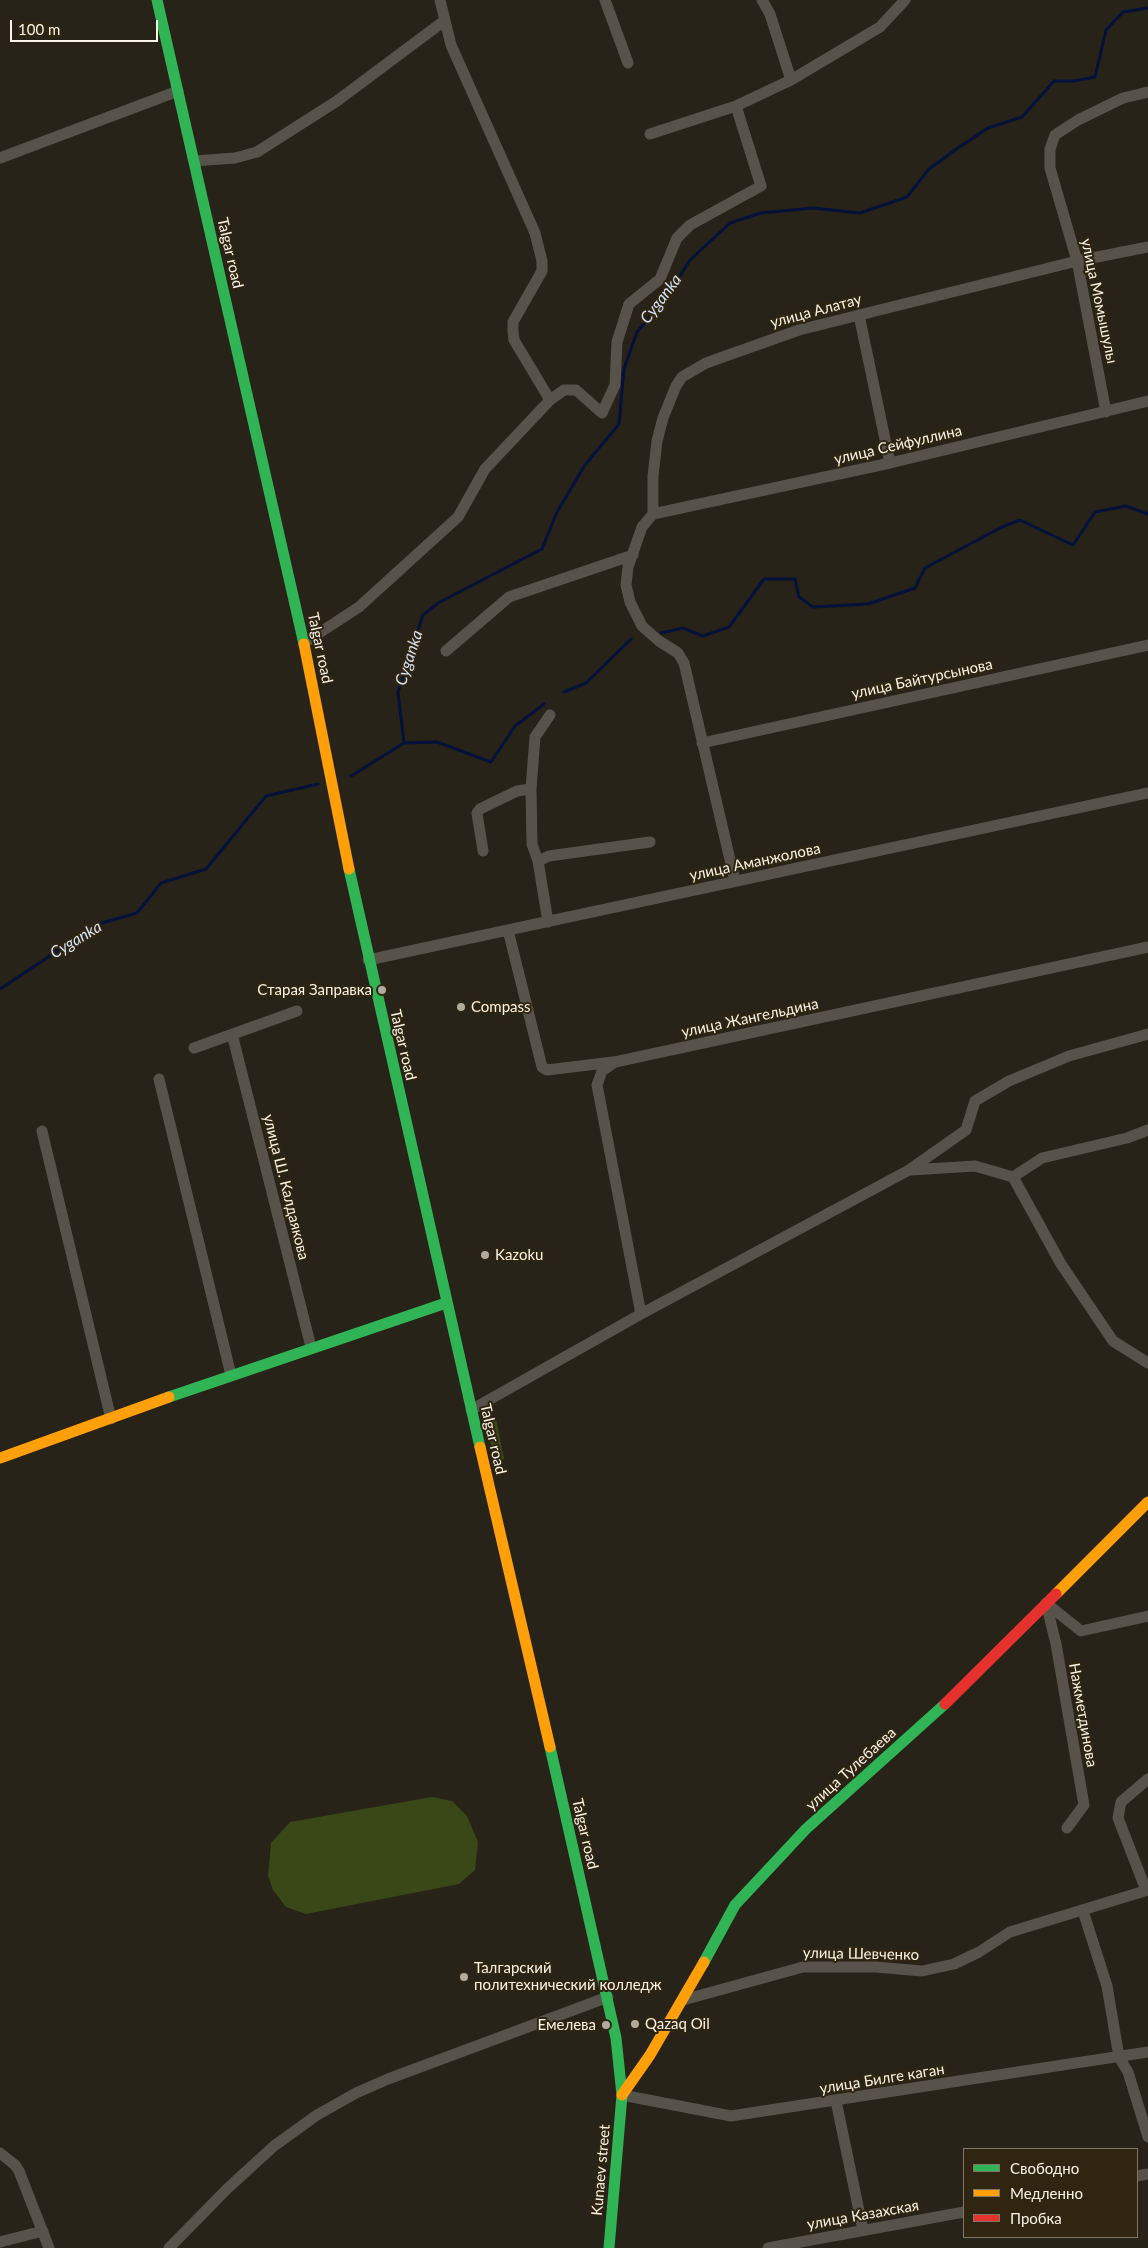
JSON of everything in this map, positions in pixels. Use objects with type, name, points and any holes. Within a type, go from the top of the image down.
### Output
[{"type":"main road","name":"Talgar road","points":[[157,0],[304,643],[368,960],[608,1997],[616,2038],[622,2095]]},
{"type":"main road","points":[[0,1458],[311,1347],[446,1302]]},
{"type":"main road","name":"улица Тулебаева","points":[[622,2095],[650,2055],[683,2000],[735,1905],[806,1829],[887,1758],[973,1678],[1148,1502]]},
{"type":"main road","name":"Kunaev street","points":[[609,2248],[622,2095]]},
{"type":"street","points":[[440,0],[451,45],[535,233],[542,261],[542,271],[513,322],[513,331],[514,340],[550,400]]},
{"type":"street","points":[[605,0],[628,63]]},
{"type":"street","points":[[762,0],[770,14],[791,80]]},
{"type":"street","points":[[650,134],[736,106],[791,80],[880,27],[905,0]]},
{"type":"street","points":[[194,161],[234,158],[257,152],[337,101],[444,21]]},
{"type":"street","points":[[0,158],[178,91]]},
{"type":"street","name":"улица Момышулы","points":[[1106,412],[1077,261],[1050,168],[1050,149],[1055,135],[1078,120],[1123,98],[1148,92]]},
{"type":"street","points":[[304,643],[359,607],[458,517],[485,469],[550,400],[564,390],[576,390],[602,413],[615,385],[617,342],[629,304],[660,279],[677,238],[690,225],[762,186],[736,106]]},
{"type":"street","name":"улица Алатау","points":[[653,514],[653,476],[657,441],[663,418],[676,386],[682,377],[700,366],[755,344],[799,330],[1077,261],[1148,247]]},
{"type":"street","points":[[859,315],[890,463]]},
{"type":"street","name":"улица Сейфуллина","points":[[653,514],[890,463],[1106,412],[1148,400]]},
{"type":"street","points":[[653,514],[642,527],[628,567],[626,585],[630,602],[642,626],[659,641],[678,653],[684,662],[736,881]]},
{"type":"street","points":[[446,651],[509,597],[633,555]]},
{"type":"street","name":"улица Байтурсынова","points":[[702,743],[1148,645]]},
{"type":"street","points":[[548,922],[538,861],[532,844],[531,789],[534,737],[550,715]]},
{"type":"street","points":[[484,851],[478,813],[480,809],[517,791],[531,789]]},
{"type":"street","name":"улица Аманжолова","points":[[368,960],[1148,793]]},
{"type":"street","points":[[538,861],[549,856],[650,842]]},
{"type":"street","name":"улица Жангельдина","points":[[508,930],[542,1067],[548,1070],[615,1062],[1148,947]]},
{"type":"street","points":[[194,1048],[297,1011]]},
{"type":"street","name":"улица Ш. Калдаякова","points":[[232,1034],[311,1347]]},
{"type":"street","points":[[471,1410],[641,1314],[909,1170],[966,1130],[975,1101],[1009,1081],[1069,1056],[1148,1034]]},
{"type":"street","points":[[615,1062],[602,1071],[597,1085],[641,1314]]},
{"type":"street","points":[[159,1079],[231,1375]]},
{"type":"street","points":[[909,1170],[975,1166],[1013,1176],[1042,1158],[1127,1138],[1148,1130]]},
{"type":"street","points":[[42,1132],[111,1418]]},
{"type":"street","points":[[1013,1176],[1061,1264],[1113,1341],[1148,1363]]},
{"type":"street","points":[[1046,1603],[1081,1631],[1148,1616]]},
{"type":"street","name":"Нажметдинова","points":[[1046,1603],[1058,1654],[1084,1805],[1067,1828]]},
{"type":"street","points":[[1147,1890],[1118,1818],[1121,1802],[1148,1779]]},
{"type":"street","name":"улица Шевченко","points":[[683,2000],[803,1967],[876,1967],[922,1971],[954,1964],[1010,1932],[1147,1890]]},
{"type":"street","points":[[1083,1911],[1107,1986],[1119,2057],[1128,2072],[1148,2137]]},
{"type":"street","points":[[169,2248],[228,2188],[274,2146],[317,2115],[356,2093],[388,2079],[608,1997]]},
{"type":"street","name":"улица Билге каган","points":[[622,2095],[731,2116],[836,2102],[1148,2052]]},
{"type":"street","points":[[836,2102],[863,2230]]},
{"type":"street","points":[[0,2153],[15,2165],[19,2171],[50,2248]]},
{"type":"street","name":"улица Казахская","points":[[768,2248],[963,2212]]},
{"type":"street","points":[[0,2242],[43,2231]]},
{"type":"green space","points":[[485,1417],[496,1418],[504,1459],[495,1465]]},
{"type":"green space","points":[[432,1797],[452,1801],[467,1816],[478,1842],[475,1870],[459,1884],[306,1914],[286,1907],[273,1890],[268,1876],[271,1843],[290,1822]]},
{"type":"waterway","name":"Cyganka","points":[[351,776],[404,743],[398,692],[423,615],[438,603],[542,549],[557,512],[585,465],[619,424],[624,369],[637,332],[668,295],[690,260],[730,223],[761,213],[813,208],[860,213],[907,197],[929,169],[958,148],[988,128],[1022,117],[1054,81],[1074,81],[1095,77],[1106,30],[1123,12],[1148,8]]},
{"type":"waterway","points":[[661,633],[683,628],[703,636],[729,627],[764,579],[795,579],[799,597],[813,607],[868,604],[915,588],[925,568],[1002,527],[1020,520],[1073,545],[1095,512],[1126,506],[1148,514]]},
{"type":"waterway","points":[[564,692],[586,683],[631,639]]},
{"type":"waterway","points":[[404,743],[437,742],[491,762],[515,726],[544,704]]},
{"type":"waterway","name":"Cyganka","points":[[0,989],[98,924],[137,913],[161,883],[206,869],[266,796],[318,784]]},
{"type":"traffic: fast","points":[[157,0],[304,644]]},
{"type":"traffic: fast","points":[[349,869],[480,1447]]},
{"type":"traffic: fast","points":[[169,1397],[446,1303]]},
{"type":"traffic: fast","points":[[704,1962],[735,1905],[806,1829],[945,1704]]},
{"type":"traffic: fast","points":[[550,1747],[616,2038],[622,2095],[609,2248]]},
{"type":"traffic: slow","points":[[304,644],[349,869]]},
{"type":"traffic: slow","points":[[0,1458],[169,1397]]},
{"type":"traffic: slow","points":[[480,1447],[550,1747]]},
{"type":"traffic: slow","points":[[1056,1594],[1148,1502]]},
{"type":"traffic: slow","points":[[622,2095],[650,2055],[704,1962]]},
{"type":"traffic: jam","points":[[945,1704],[1056,1594]]},
{"type":"place","name":"Старая Заправка","points":[[382,990]]},
{"type":"place","name":"Compass","points":[[461,1007]]},
{"type":"place","name":"Kazoku","points":[[485,1255]]},
{"type":"place","name":"Талгарский политехнический колледж","points":[[464,1977]]},
{"type":"place","name":"Qazaq Oil","points":[[635,2024]]},
{"type":"place","name":"Емелева","points":[[606,2025]]}]
